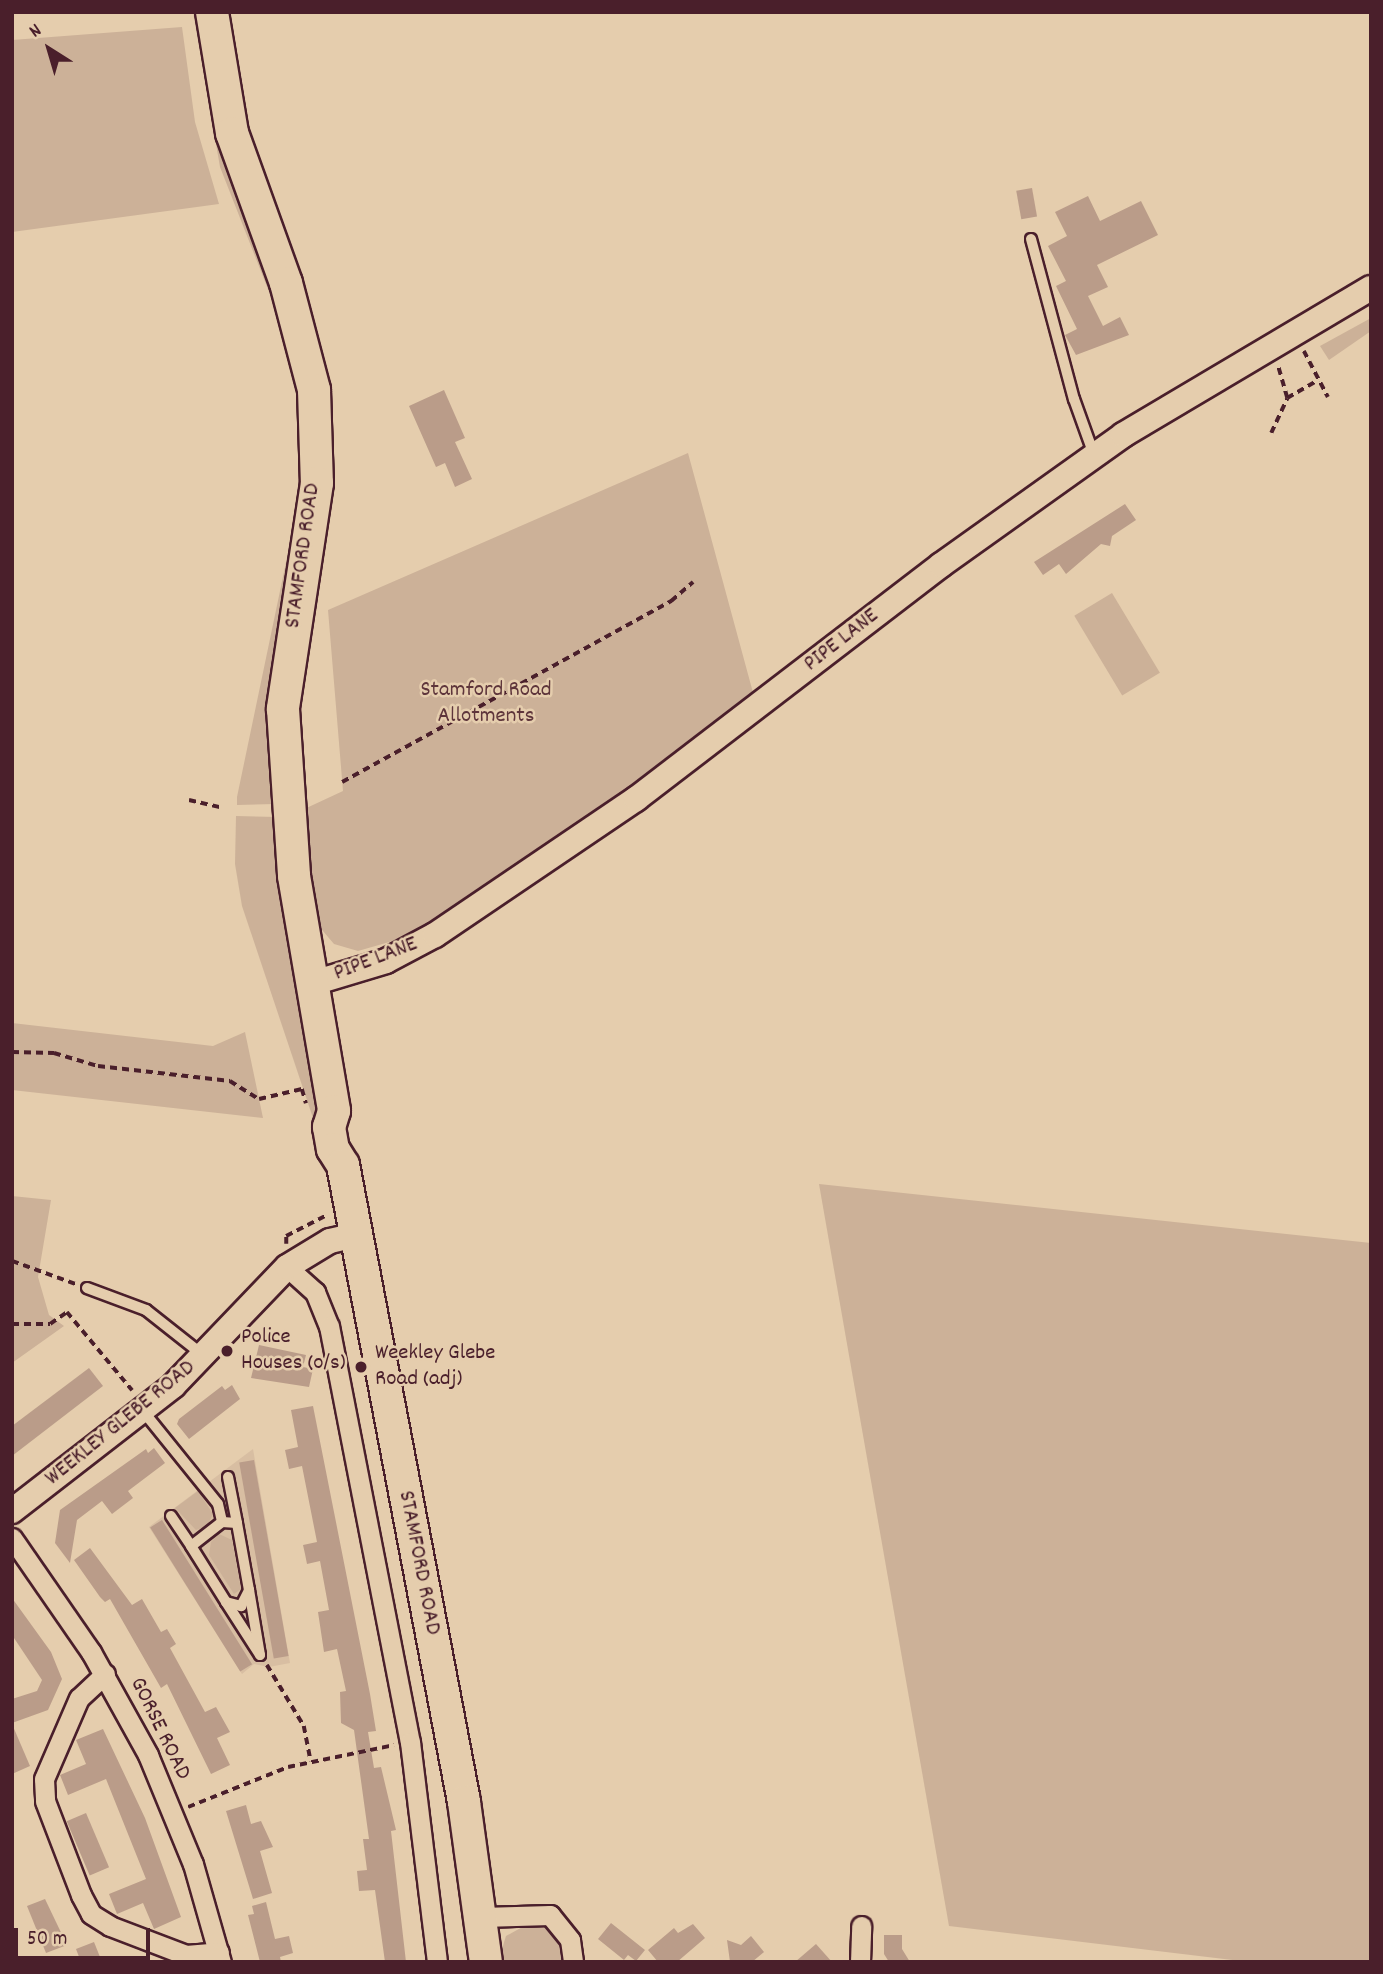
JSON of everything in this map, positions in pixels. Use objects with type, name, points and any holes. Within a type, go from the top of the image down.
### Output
[{"type":"main road","name":"STAMFORD ROAD","points":[[212,12],[232,133],[286,283],[314,390],[317,483],[284,709],[287,811],[310,984],[334,1111],[329,1127],[332,1149],[343,1165],[482,1917],[486,1962]]},
{"type":"street","name":"PIPE LANE","points":[[310,984],[386,961],[447,928],[636,799],[941,565],[1094,455],[1371,288]]},
{"type":"street","name":"WEEKLEY GLEBE ROAD","points":[[12,1511],[137,1401],[205,1357],[287,1267],[330,1241],[356,1235]]},
{"type":"street","name":"STAMFORD ROAD","points":[[287,1267],[315,1292],[330,1326],[410,1742],[436,1962]]},
{"type":"street","name":"GORSE ROAD","points":[[12,1538],[105,1674],[173,1814],[220,1957]]},
{"type":"street","points":[[105,1674],[79,1698],[49,1766],[43,1791],[80,1895],[92,1914],[110,1926],[186,1955],[220,1957]]},
{"type":"street","points":[[482,1917],[550,1915],[570,1940],[573,1962]]},
{"type":"street","points":[[860,1962],[861,1926]]},
{"type":"lane","points":[[1031,239],[1074,399],[1094,455]]},
{"type":"lane","points":[[87,1288],[146,1310],[205,1357]]},
{"type":"lane","points":[[137,1401],[218,1504],[222,1522]]},
{"type":"lane","points":[[228,1477],[260,1655]]},
{"type":"lane","points":[[171,1516],[260,1655]]},
{"type":"lane","points":[[191,1546],[222,1522],[237,1523]]},
{"type":"lane","points":[[226,1602],[241,1606],[249,1590]]},
{"type":"path","points":[[1306,354],[1328,397]]},
{"type":"path","points":[[1280,369],[1287,398]]},
{"type":"path","points":[[1271,433],[1287,398],[1318,380]]},
{"type":"path","points":[[342,782],[671,601],[693,582]]},
{"type":"path","points":[[189,800],[223,807]]},
{"type":"path","points":[[12,1052],[54,1053],[98,1066],[230,1081],[259,1098],[302,1089]]},
{"type":"path","points":[[286,1236],[333,1213]]},
{"type":"path","points":[[12,1261],[87,1288]]},
{"type":"path","points":[[12,1324],[50,1324],[67,1312],[137,1401]]},
{"type":"path","points":[[260,1655],[304,1726],[310,1761]]},
{"type":"path","points":[[186,1808],[241,1783],[310,1761],[400,1744]]},
{"type":"shaded area","points":[[253,1449],[290,1663],[269,1667],[254,1664],[242,1674],[149,1527]]},
{"type":"green space","points":[[193,12],[201,12],[298,357],[307,458],[275,804],[237,805],[237,797],[299,500],[298,390],[282,325],[220,167]]},
{"type":"green space","points":[[182,27],[195,122],[219,204],[12,232],[12,40]]},
{"type":"green space","points":[[1371,318],[1371,331],[1329,360],[1320,346]]},
{"type":"green space","name":"Stamford Road Allotments","points":[[688,453],[755,700],[581,827],[424,932],[358,951],[334,944],[317,924],[300,811],[343,791],[328,610]]},
{"type":"green space","points":[[1112,593],[1160,673],[1122,695],[1074,616]]},
{"type":"green space","points":[[236,816],[278,817],[325,1131],[318,1133],[242,906],[235,864]]},
{"type":"green space","points":[[12,1023],[213,1046],[245,1032],[263,1118],[12,1090]]},
{"type":"green space","points":[[819,1184],[1371,1243],[1371,1962],[1249,1962],[949,1926]]},
{"type":"green space","points":[[12,1196],[51,1200],[38,1277],[49,1315],[64,1326],[12,1363]]},
{"type":"green space","points":[[198,1491],[213,1514],[207,1526],[196,1530],[175,1508]]},
{"type":"green space","points":[[219,1534],[232,1540],[241,1589],[234,1594],[209,1555],[211,1542]]},
{"type":"green space","points":[[526,1925],[547,1926],[559,1938],[562,1962],[498,1962],[506,1936]]},
{"type":"building","points":[[1032,188],[1037,217],[1021,219],[1016,191]]},
{"type":"building","points":[[1088,196],[1100,221],[1141,201],[1158,235],[1097,265],[1108,287],[1088,296],[1103,326],[1120,317],[1129,335],[1076,355],[1065,335],[1077,329],[1056,286],[1066,281],[1048,246],[1067,236],[1055,212]]},
{"type":"building","points":[[444,390],[465,438],[455,442],[472,479],[455,487],[445,463],[436,467],[409,406]]},
{"type":"building","points":[[1125,504],[1136,520],[1112,536],[1110,546],[1101,544],[1066,574],[1059,564],[1043,575],[1034,562]]},
{"type":"building","points":[[259,1345],[306,1355],[303,1367],[313,1369],[309,1387],[251,1378]]},
{"type":"building","points":[[89,1368],[103,1386],[12,1456],[12,1426]]},
{"type":"building","points":[[232,1385],[240,1399],[189,1439],[177,1424],[179,1419],[222,1386],[225,1390]]},
{"type":"building","points":[[313,1406],[370,1694],[376,1731],[368,1732],[374,1768],[381,1767],[396,1830],[391,1831],[406,1962],[385,1962],[375,1890],[359,1891],[357,1871],[367,1870],[363,1839],[369,1839],[354,1730],[341,1723],[340,1692],[346,1691],[337,1649],[324,1652],[318,1612],[329,1610],[320,1561],[307,1564],[303,1545],[317,1542],[302,1466],[289,1469],[285,1450],[298,1447],[291,1410]]},
{"type":"building","points":[[154,1448],[165,1463],[128,1491],[133,1498],[112,1514],[102,1501],[77,1520],[70,1563],[55,1543],[60,1510],[146,1449],[148,1453]]},
{"type":"building","points":[[254,1460],[289,1656],[274,1659],[239,1463]]},
{"type":"building","points":[[162,1520],[252,1664],[240,1672],[150,1527]]},
{"type":"building","points":[[90,1548],[132,1605],[142,1599],[161,1632],[167,1629],[176,1644],[170,1648],[205,1712],[216,1707],[230,1732],[217,1738],[230,1765],[211,1774],[167,1684],[161,1688],[110,1599],[105,1602],[100,1597],[74,1560]]},
{"type":"building","points":[[12,1598],[51,1652],[62,1679],[48,1710],[12,1723],[12,1699],[37,1691],[42,1680],[12,1635]]},
{"type":"building","points":[[12,1724],[30,1766],[12,1774]]},
{"type":"building","points":[[103,1729],[145,1818],[181,1917],[154,1929],[143,1903],[117,1914],[109,1894],[146,1879],[106,1779],[68,1795],[60,1775],[86,1764],[76,1740]]},
{"type":"building","points":[[246,1805],[251,1824],[261,1821],[273,1847],[260,1851],[272,1893],[253,1899],[226,1811]]},
{"type":"building","points":[[86,1813],[109,1867],[90,1876],[67,1821]]},
{"type":"building","points":[[45,1899],[67,1945],[46,1953],[27,1906]]},
{"type":"building","points":[[266,1902],[275,1939],[289,1936],[293,1953],[280,1957],[281,1962],[260,1962],[248,1915],[254,1914],[252,1906]]},
{"type":"building","points":[[611,1923],[645,1950],[636,1961],[628,1955],[624,1960],[598,1939]]},
{"type":"building","points":[[693,1924],[705,1938],[677,1962],[658,1962],[648,1950],[674,1928],[678,1933]]},
{"type":"building","points":[[884,1935],[902,1935],[902,1949],[910,1962],[889,1962],[884,1954]]},
{"type":"building","points":[[751,1936],[764,1952],[752,1962],[730,1962],[727,1940],[741,1945]]},
{"type":"building","points":[[94,1942],[102,1962],[81,1962],[76,1949]]},
{"type":"building","points":[[816,1944],[832,1962],[795,1962]]},
{"type":"place","name":"Police Houses (o/s)","points":[[227,1351]]},
{"type":"place","name":"Weekley Glebe Road (adj)","points":[[361,1367]]}]
